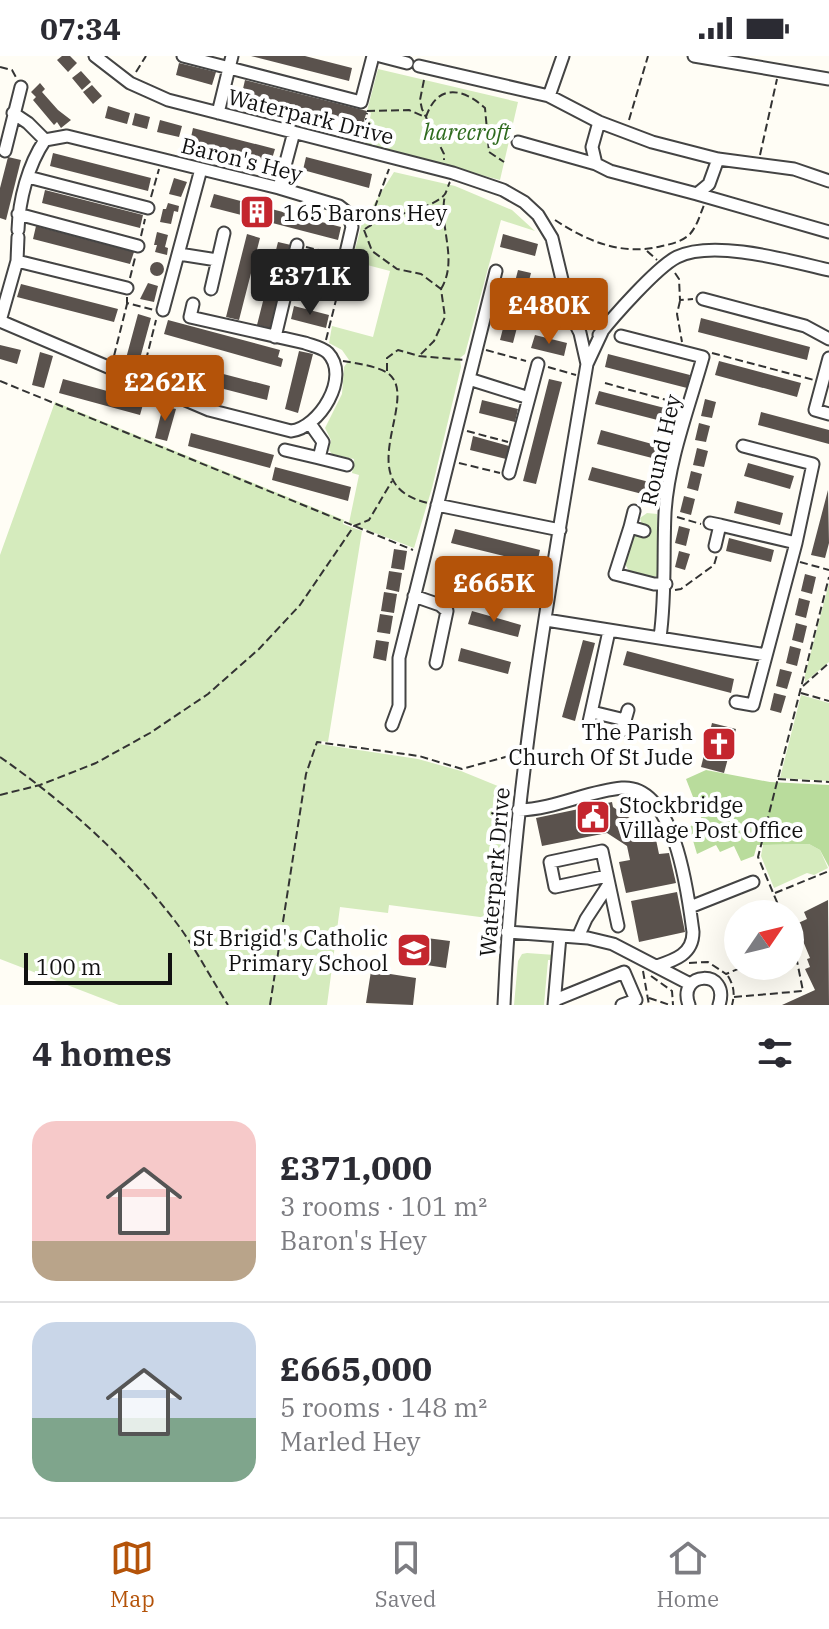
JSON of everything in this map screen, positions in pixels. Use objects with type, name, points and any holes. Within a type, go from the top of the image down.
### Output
[{"type":"street","name":"Waterpark Drive","points":[[95,56],[130,83],[168,100],[448,169],[503,190],[538,215],[552,238],[572,319],[579,330],[587,364]]},
{"type":"street","points":[[183,56],[230,61],[364,107],[373,56]]},
{"type":"street","points":[[380,56],[549,96],[599,122],[718,159],[794,169],[829,181]]},
{"type":"street","points":[[549,96],[563,56]]},
{"type":"street","points":[[694,56],[829,79]]},
{"type":"street","points":[[218,113],[230,61]]},
{"type":"street","points":[[5,151],[21,87]]},
{"type":"street","points":[[13,113],[45,140],[28,177],[18,214],[17,261],[0,321],[209,410],[291,431],[311,425],[332,392],[335,378],[333,360],[323,349],[190,317],[193,304]]},
{"type":"street","points":[[596,164],[592,147],[599,122]]},
{"type":"street","points":[[279,188],[294,132]]},
{"type":"street","name":"Baron's Hey","points":[[45,140],[67,136],[279,188],[339,206],[348,213],[352,227],[338,287],[334,290]]},
{"type":"street","points":[[518,142],[829,232]]},
{"type":"street","points":[[702,195],[718,159]]},
{"type":"street","points":[[163,310],[201,169]]},
{"type":"street","points":[[28,177],[148,208]]},
{"type":"street","points":[[18,214],[138,246]]},
{"type":"street","points":[[211,289],[224,233]]},
{"type":"street","points":[[275,337],[295,288],[297,245]]},
{"type":"street","points":[[664,266],[684,254],[727,252],[752,253],[829,270]]},
{"type":"street","points":[[179,254],[217,260]]},
{"type":"street","points":[[17,261],[127,288]]},
{"type":"street","name":"Waterpark Drive","points":[[504,1005],[518,810],[587,364],[603,330],[664,266]]},
{"type":"street","points":[[392,725],[399,706],[399,658],[496,271]]},
{"type":"street","points":[[295,288],[305,285],[334,290]]},
{"type":"street","points":[[565,286],[577,302],[594,313],[603,321],[603,330],[591,338],[579,330],[582,316],[594,313],[625,306]]},
{"type":"street","points":[[703,299],[805,326],[829,339]]},
{"type":"street","points":[[621,336],[703,357]]},
{"type":"street","name":"Round Hey","points":[[660,637],[666,588],[665,514],[668,485],[703,357]]},
{"type":"street","points":[[829,358],[815,410],[829,414]]},
{"type":"street","points":[[509,473],[538,364]]},
{"type":"street","points":[[469,379],[529,398]]},
{"type":"street","points":[[311,425],[323,442],[319,458]]},
{"type":"street","points":[[736,702],[753,705],[796,543],[813,464],[743,446]]},
{"type":"street","points":[[285,450],[347,465]]},
{"type":"street","points":[[437,505],[560,530]]},
{"type":"street","points":[[634,511],[615,574],[666,588]]},
{"type":"street","points":[[715,546],[715,524],[796,543]]},
{"type":"street","points":[[630,527],[644,531]]},
{"type":"street","points":[[414,596],[440,605],[447,611],[436,663]]},
{"type":"street","points":[[546,620],[766,655]]},
{"type":"street","points":[[609,631],[590,717],[625,720]]},
{"type":"street","points":[[518,810],[539,810],[624,788],[641,792],[657,804],[675,840],[693,932],[691,946],[678,958],[657,966]]},
{"type":"street","points":[[608,880],[555,887],[550,862],[602,851],[618,926]]},
{"type":"street","points":[[583,938],[586,919],[608,880]]},
{"type":"street","points":[[690,907],[753,882]]},
{"type":"street","points":[[507,932],[583,938],[613,944],[690,984]]},
{"type":"street","points":[[560,936],[555,1003],[624,972],[636,1000],[622,1005]]},
{"type":"street","points":[[689,1005],[686,992],[690,984],[706,978],[720,987],[722,995],[719,1005]]},
{"type":"path","points":[[130,83],[146,56]]},
{"type":"path","points":[[626,132],[648,56]]},
{"type":"path","points":[[0,67],[12,70],[21,87]]},
{"type":"path","points":[[758,163],[779,70]]},
{"type":"path","points":[[419,356],[434,341],[445,317],[441,289],[450,257],[442,211],[448,169],[420,100],[424,80]]},
{"type":"path","points":[[426,117],[437,97],[449,92],[462,92],[475,98],[485,108],[489,152],[504,162]]},
{"type":"path","points":[[361,149],[364,107],[409,110],[426,117]]},
{"type":"path","points":[[376,221],[375,207],[395,158]]},
{"type":"path","points":[[111,368],[127,303],[127,288],[161,160]]},
{"type":"path","points":[[441,289],[421,274],[397,269],[372,251],[364,230],[376,221],[446,194]]},
{"type":"path","points":[[538,215],[548,216],[599,244],[646,250],[681,241],[690,235],[697,223],[702,195]]},
{"type":"path","points":[[297,245],[344,256]]},
{"type":"path","points":[[646,250],[679,279],[677,314],[685,352]]},
{"type":"path","points":[[323,349],[337,296],[334,290]]},
{"type":"path","points":[[680,300],[703,299]]},
{"type":"path","points":[[127,303],[159,311],[140,382]]},
{"type":"path","points":[[437,505],[415,500],[392,481],[388,466],[397,396],[395,382],[387,372],[387,358],[398,350],[419,356],[474,360]]},
{"type":"path","points":[[703,357],[704,351],[823,383]]},
{"type":"path","points":[[333,360],[387,372]]},
{"type":"path","points":[[0,381],[426,555]]},
{"type":"path","points":[[605,383],[689,407]]},
{"type":"path","points":[[457,428],[516,444]]},
{"type":"path","points":[[449,460],[509,473]]},
{"type":"path","points":[[0,795],[40,785],[96,763],[150,733],[208,694],[259,649],[300,605],[354,526],[369,520],[392,481]]},
{"type":"path","points":[[666,588],[681,589],[714,565],[718,552],[715,546]]},
{"type":"path","points":[[791,560],[829,570]]},
{"type":"path","points":[[776,900],[758,857],[829,577]]},
{"type":"path","points":[[800,690],[829,663]]},
{"type":"path","points":[[800,690],[829,701]]},
{"type":"path","points":[[270,1005],[306,774],[317,742],[419,756],[462,769],[527,751]]},
{"type":"path","points":[[0,757],[40,785],[98,835],[134,872],[176,923],[228,1005]]},
{"type":"path","points":[[778,779],[829,782]]},
{"type":"path","points":[[774,894],[829,871]]},
{"type":"path","points":[[648,998],[672,1005],[672,991],[643,971],[649,1005]]},
{"type":"path","points":[[730,980],[734,997],[732,1005]]},
{"type":"path","points":[[734,997],[803,991],[801,980]]},
{"type":"green space","name":"harecroft","points":[[378,69],[518,102],[500,180],[365,145],[371,113],[367,111]]},
{"type":"green space","points":[[394,172],[455,186],[512,210],[535,231],[501,220],[465,354],[460,358],[461,367],[432,488],[414,548],[349,523],[359,475],[352,473],[354,459],[332,454],[329,450],[331,440],[325,428],[342,394],[344,367],[349,360],[342,350],[329,343],[332,326],[373,337],[390,271],[352,261],[362,223]]},
{"type":"green space","points":[[55,402],[344,520],[343,524],[362,531],[328,742],[320,741],[319,744],[418,759],[461,771],[510,791],[495,919],[389,905],[388,913],[340,907],[327,1005],[119,1005],[0,959],[0,555]]},
{"type":"green space","points":[[647,513],[657,514],[660,575],[653,577],[629,571],[624,562],[631,537],[637,534],[642,525],[640,518]]},
{"type":"green space","points":[[829,583],[829,662],[805,682],[805,675]]},
{"type":"green space","points":[[801,695],[829,703],[829,781],[780,778]]},
{"type":"green space","points":[[706,770],[770,782],[829,785],[829,867],[820,850],[809,844],[757,845],[754,856],[741,861],[734,846],[720,852],[716,845],[697,854],[689,827],[702,820],[686,779]]},
{"type":"green space","points":[[809,844],[820,850],[828,868],[814,875],[807,873],[774,888],[761,856],[763,845]]},
{"type":"green space","points":[[522,954],[555,955],[555,960],[548,960],[544,1005],[514,1005],[518,961]]},
{"type":"building","points":[[70,56],[77,63],[68,72],[57,60]]},
{"type":"building","points":[[251,56],[305,56],[352,68],[349,81]]},
{"type":"building","points":[[179,63],[216,72],[212,85],[176,75]]},
{"type":"building","points":[[81,71],[91,82],[82,90],[72,78]]},
{"type":"building","points":[[245,80],[367,111],[363,124],[242,93]]},
{"type":"building","points":[[40,83],[45,89],[42,92],[71,120],[61,128],[57,122],[54,125],[33,100],[36,97],[31,92]]},
{"type":"building","points":[[92,85],[102,96],[93,104],[83,92]]},
{"type":"building","points":[[108,106],[130,113],[127,124],[105,118]]},
{"type":"building","points":[[135,113],[150,117],[147,129],[132,125]]},
{"type":"building","points":[[160,120],[182,126],[179,137],[157,132]]},
{"type":"building","points":[[193,128],[275,149],[271,162],[190,142]]},
{"type":"building","points":[[53,153],[151,178],[148,191],[50,166]]},
{"type":"building","points":[[8,157],[21,160],[6,220],[0,218],[0,188]]},
{"type":"building","points":[[306,157],[372,174],[369,188],[303,170]]},
{"type":"building","points":[[174,178],[187,182],[181,197],[169,194]]},
{"type":"building","points":[[45,190],[143,215],[140,228],[42,203]]},
{"type":"building","points":[[214,194],[341,227],[338,240],[210,207]]},
{"type":"building","points":[[168,203],[179,206],[178,212],[174,211],[171,224],[160,222]]},
{"type":"building","points":[[36,226],[134,252],[130,264],[33,239]]},
{"type":"building","points":[[157,232],[168,235],[167,255],[155,252]]},
{"type":"building","points":[[247,234],[260,238],[239,320],[226,317]]},
{"type":"building","points":[[503,234],[538,244],[535,256],[500,247]]},
{"type":"building","points":[[278,242],[291,245],[270,328],[257,325]]},
{"type":"building","points":[[305,251],[333,259],[329,272],[309,266],[311,260],[303,258]]},
{"type":"building","points":[[157,262],[164,269],[157,276],[150,269]]},
{"type":"building","points":[[518,270],[531,273],[513,343],[500,340]]},
{"type":"building","points":[[148,283],[158,286],[154,302],[140,299]]},
{"type":"building","points":[[21,284],[118,309],[114,322],[17,297]]},
{"type":"building","points":[[294,306],[329,315],[326,328],[291,319]]},
{"type":"building","points":[[138,314],[151,318],[138,366],[125,362]]},
{"type":"building","points":[[701,318],[810,347],[807,360],[698,332]]},
{"type":"building","points":[[168,320],[280,350],[278,357],[283,359],[281,367],[164,334]]},
{"type":"building","points":[[535,335],[567,343],[564,356],[531,348]]},
{"type":"building","points":[[0,345],[21,350],[17,364],[0,359]]},
{"type":"building","points":[[299,351],[313,354],[298,413],[285,409]]},
{"type":"building","points":[[40,352],[53,356],[44,388],[32,385]]},
{"type":"building","points":[[608,354],[690,375],[687,388],[605,367]]},
{"type":"building","points":[[158,357],[270,386],[267,400],[154,371]]},
{"type":"building","points":[[719,361],[801,383],[797,397],[715,375]]},
{"type":"building","points":[[63,379],[144,401],[140,415],[59,393]]},
{"type":"building","points":[[549,379],[562,382],[536,484],[523,481]]},
{"type":"building","points":[[599,391],[680,412],[677,425],[595,404]]},
{"type":"building","points":[[705,399],[716,402],[712,418],[701,416]]},
{"type":"building","points":[[482,400],[518,409],[515,422],[479,413]]},
{"type":"building","points":[[163,406],[176,409],[167,441],[155,438]]},
{"type":"building","points":[[761,412],[829,430],[829,444],[758,425]]},
{"type":"building","points":[[699,423],[710,426],[706,442],[695,440]]},
{"type":"building","points":[[601,430],[663,447],[660,460],[597,444]]},
{"type":"building","points":[[191,433],[274,455],[270,468],[188,446]]},
{"type":"building","points":[[473,436],[509,446],[506,459],[470,450]]},
{"type":"building","points":[[697,448],[708,451],[704,467],[693,465]]},
{"type":"building","points":[[748,463],[794,476],[790,489],[744,476]]},
{"type":"building","points":[[275,467],[351,487],[348,501],[272,480]]},
{"type":"building","points":[[592,467],[653,483],[650,496],[588,480]]},
{"type":"building","points":[[691,471],[702,474],[698,491],[687,488]]},
{"type":"building","points":[[828,490],[829,543],[825,558],[811,555]]},
{"type":"building","points":[[684,496],[695,499],[691,515],[680,512]]},
{"type":"building","points":[[737,501],[783,513],[780,525],[734,513]]},
{"type":"building","points":[[679,526],[690,529],[686,546],[675,543]]},
{"type":"building","points":[[455,529],[540,550],[537,564],[451,543]]},
{"type":"building","points":[[729,538],[774,550],[771,562],[726,551]]},
{"type":"building","points":[[394,549],[407,551],[404,570],[391,568]]},
{"type":"building","points":[[679,551],[690,554],[685,570],[675,567]]},
{"type":"building","points":[[446,566],[531,587],[528,601],[442,580]]},
{"type":"building","points":[[389,571],[402,573],[399,592],[386,589]]},
{"type":"building","points":[[805,574],[816,577],[812,594],[801,591]]},
{"type":"building","points":[[384,592],[397,594],[394,613],[381,611]]},
{"type":"building","points":[[799,598],[810,601],[806,618],[795,615]]},
{"type":"building","points":[[472,611],[521,625],[518,637],[468,624]]},
{"type":"building","points":[[380,614],[393,616],[390,634],[377,632]]},
{"type":"building","points":[[796,623],[807,626],[803,643],[792,640]]},
{"type":"building","points":[[376,640],[389,642],[386,661],[373,658]]},
{"type":"building","points":[[583,640],[595,643],[575,721],[562,717]]},
{"type":"building","points":[[790,646],[801,649],[797,666],[786,663]]},
{"type":"building","points":[[461,648],[511,662],[508,674],[458,661]]},
{"type":"building","points":[[627,651],[734,679],[731,693],[623,665]]},
{"type":"building","points":[[780,669],[792,672],[787,689],[776,686]]},
{"type":"building","points":[[774,693],[786,696],[781,713],[770,710]]},
{"type":"building","name":"The Parish Church Of St Jude","points":[[712,723],[736,729],[724,773],[701,767]]},
{"type":"building","points":[[612,802],[613,807],[649,831],[654,830],[659,854],[669,853],[676,883],[626,893],[619,862],[630,860],[627,846],[607,833],[542,846],[536,818]]},
{"type":"building","points":[[677,892],[685,932],[639,942],[631,901]]},
{"type":"building","points":[[828,900],[829,1005],[782,1005],[815,990],[805,969],[810,967],[807,959],[810,958],[804,943],[804,920],[807,919],[804,912]]},
{"type":"building","points":[[411,936],[450,941],[446,968],[407,962]]},
{"type":"building","points":[[371,971],[416,978],[413,1005],[366,1003]]},
{"type":"place","name":"165 Barons Hey","points":[[257,212]]},
{"type":"place","name":"The Parish Church Of St Jude","points":[[719,744]]},
{"type":"place","name":"Stockbridge Village Post Office","points":[[593,817]]},
{"type":"place","name":"St Brigid's Catholic Primary School","points":[[414,950]]}]
